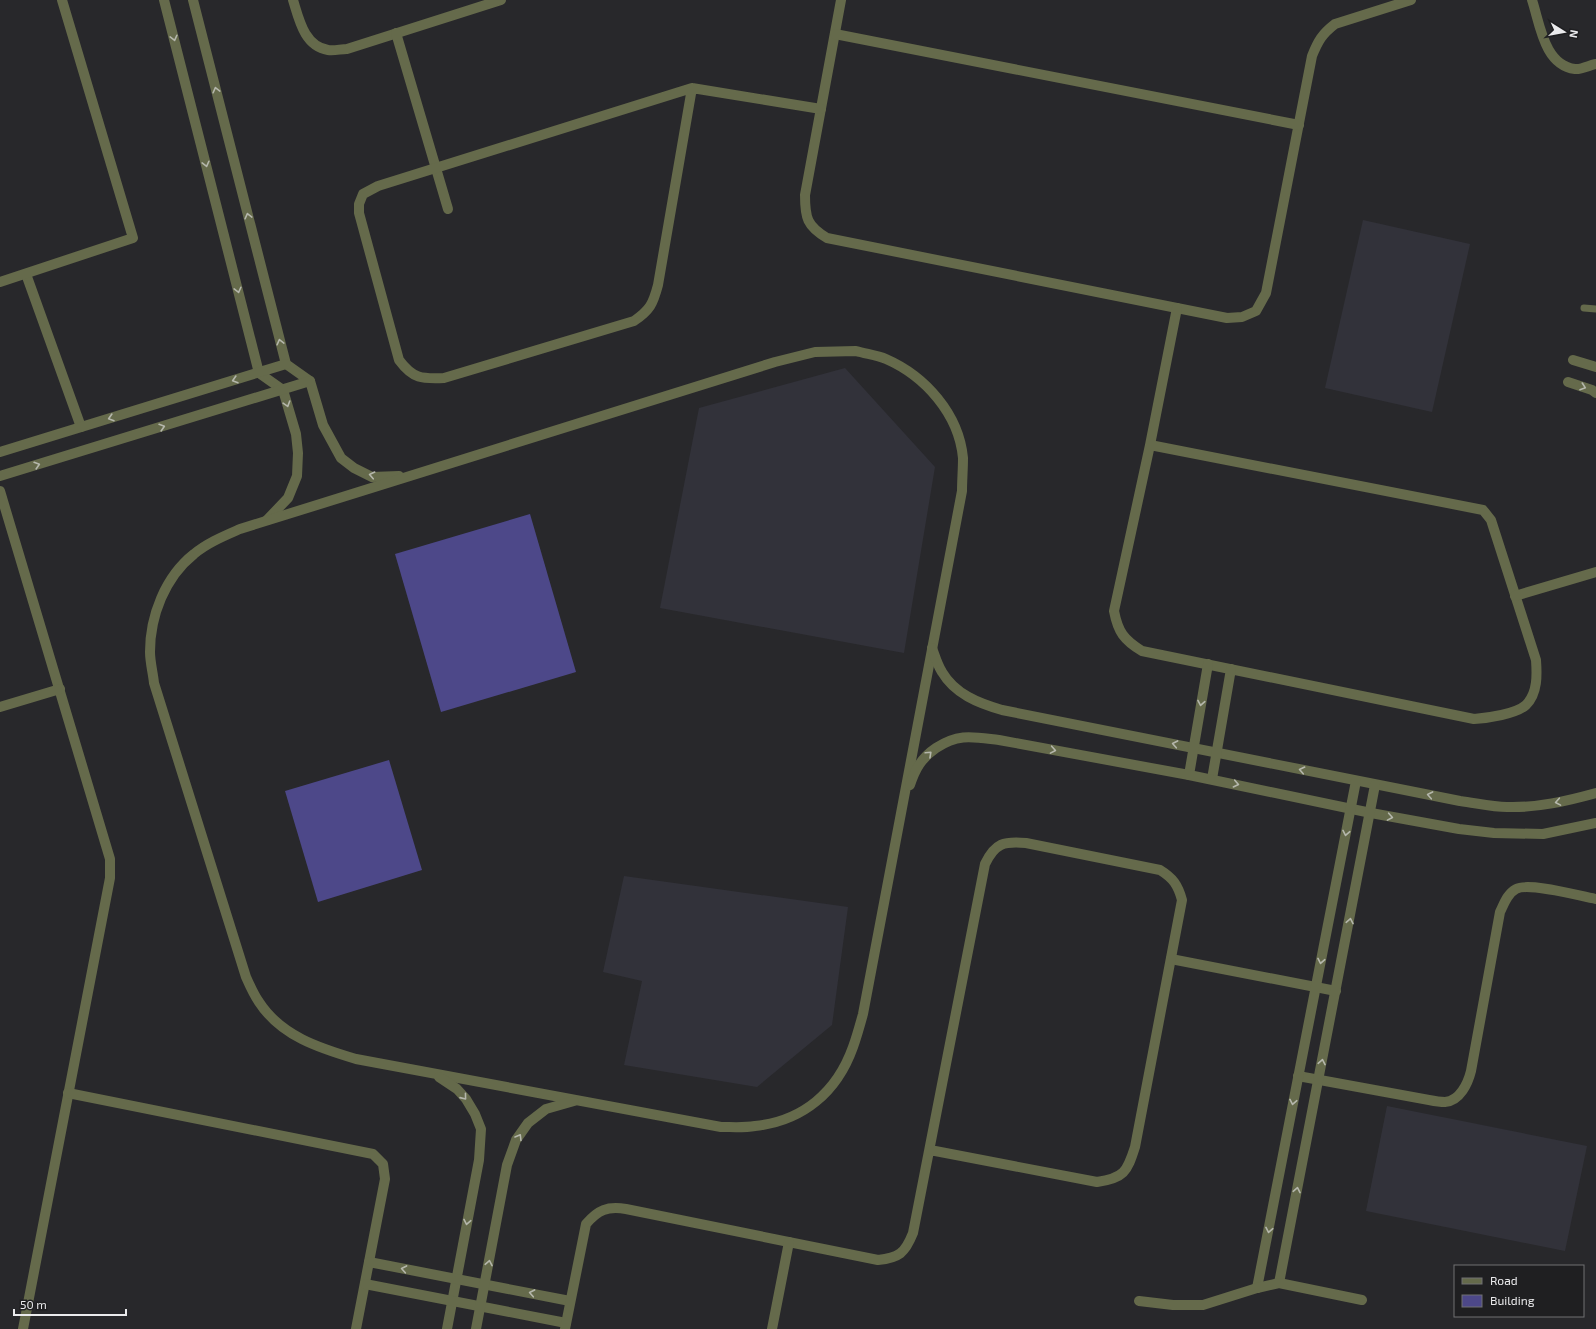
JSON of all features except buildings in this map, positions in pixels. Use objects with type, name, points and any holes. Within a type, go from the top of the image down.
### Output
[{"type":"street","points":[[0,282],[133,238],[62,0]]},
{"type":"street","points":[[164,0],[259,372],[283,390],[296,434],[298,453],[296,476],[288,498],[267,521]]},
{"type":"street","points":[[193,0],[286,364],[310,382],[324,426],[341,458],[354,468],[372,476],[411,476]]},
{"type":"street","points":[[293,0],[300,25],[308,37],[317,46],[328,50],[347,49],[501,0]]},
{"type":"street","points":[[841,0],[805,195],[805,212],[808,222],[814,230],[827,238],[1227,318],[1242,317],[1256,311],[1266,293],[1312,56],[1317,42],[1324,32],[1335,24],[1411,0]]},
{"type":"street","points":[[1532,0],[1548,51],[1555,60],[1576,70],[1596,64]]},
{"type":"street","points":[[396,33],[448,209]]},
{"type":"street","points":[[835,34],[1299,125]]},
{"type":"street","points":[[692,88],[658,285],[654,300],[646,313],[634,320],[444,378],[427,379],[415,376],[407,371],[399,360],[359,213],[359,204],[363,194],[378,186],[692,88],[821,109]]},
{"type":"street","points":[[26,274],[81,427]]},
{"type":"street","points":[[1150,445],[1483,510],[1491,520],[1536,660],[1537,677],[1532,695],[1525,705],[1509,712],[1490,718],[1474,719],[1142,651],[1130,644],[1116,623],[1114,611],[1150,445],[1177,308]]},
{"type":"street","points":[[856,351],[885,358],[907,370],[929,387],[946,409],[958,434],[962,458],[962,492],[863,1014],[853,1048],[841,1073],[823,1097],[804,1110],[778,1122],[754,1127],[721,1127],[356,1059],[325,1050],[304,1041],[287,1031],[272,1018],[259,1002],[246,977],[154,683],[150,654],[151,632],[157,611],[167,584],[194,554],[216,540],[240,529],[411,476],[775,362],[816,352],[856,351]]},
{"type":"street","points":[[1573,360],[1596,367]]},
{"type":"street","points":[[0,452],[286,364]]},
{"type":"street","points":[[0,476],[310,382]]},
{"type":"street","points":[[1568,382],[1592,390],[1596,394]]},
{"type":"street","points":[[0,491],[110,859],[110,878],[23,1329]]},
{"type":"street","points":[[1516,596],[1596,572]]},
{"type":"street","points":[[932,648],[942,672],[962,694],[977,702],[1002,710],[1460,801],[1506,807],[1541,805],[1567,801],[1596,793]]},
{"type":"street","points":[[1189,775],[1208,664]]},
{"type":"street","points":[[1212,779],[1231,669]]},
{"type":"street","points":[[0,707],[60,689]]},
{"type":"street","points":[[903,800],[919,765],[932,752],[948,740],[962,737],[974,737],[999,740],[1212,779],[1350,809],[1459,829],[1494,833],[1543,834],[1596,823]]},
{"type":"street","points":[[1257,1288],[1356,781]]},
{"type":"street","points":[[1279,1283],[1371,813],[1375,785]]},
{"type":"street","points":[[365,1284],[480,1306],[565,1326],[586,1224],[594,1214],[605,1209],[615,1207],[878,1260],[888,1259],[900,1255],[908,1246],[913,1233],[985,864],[990,853],[1000,845],[1011,842],[1026,843],[1160,870],[1169,875],[1175,881],[1182,900],[1135,1147],[1131,1160],[1124,1172],[1114,1180],[1097,1182],[930,1150]]},
{"type":"street","points":[[1298,1076],[1447,1102],[1457,1096],[1467,1086],[1500,912],[1506,898],[1515,890],[1524,886],[1596,899]]},
{"type":"street","points":[[1171,960],[1336,991]]},
{"type":"street","points":[[434,1074],[456,1089],[466,1099],[475,1114],[481,1129],[479,1160],[447,1329]]},
{"type":"street","points":[[68,1093],[373,1154],[383,1164],[385,1179],[356,1329]]},
{"type":"street","points":[[476,1329],[507,1165],[516,1140],[528,1123],[546,1109],[576,1100]]},
{"type":"street","points":[[772,1329],[789,1242]]},
{"type":"street","points":[[369,1262],[570,1301]]},
{"type":"street","points":[[1139,1301],[1173,1305],[1203,1305],[1257,1288],[1279,1283],[1362,1300]]},
{"type":"lane","points":[[1584,308],[1596,309]]},
{"type":"shaded area","points":[[1363,220],[1470,244],[1432,412],[1325,388]]},
{"type":"shaded area","points":[[845,368],[935,467],[904,653],[660,608],[699,408]]},
{"type":"shaded area","points":[[624,876],[848,907],[832,1025],[757,1087],[624,1065],[642,981],[603,972]]},
{"type":"shaded area","points":[[1387,1106],[1587,1146],[1565,1251],[1366,1211]]}]
